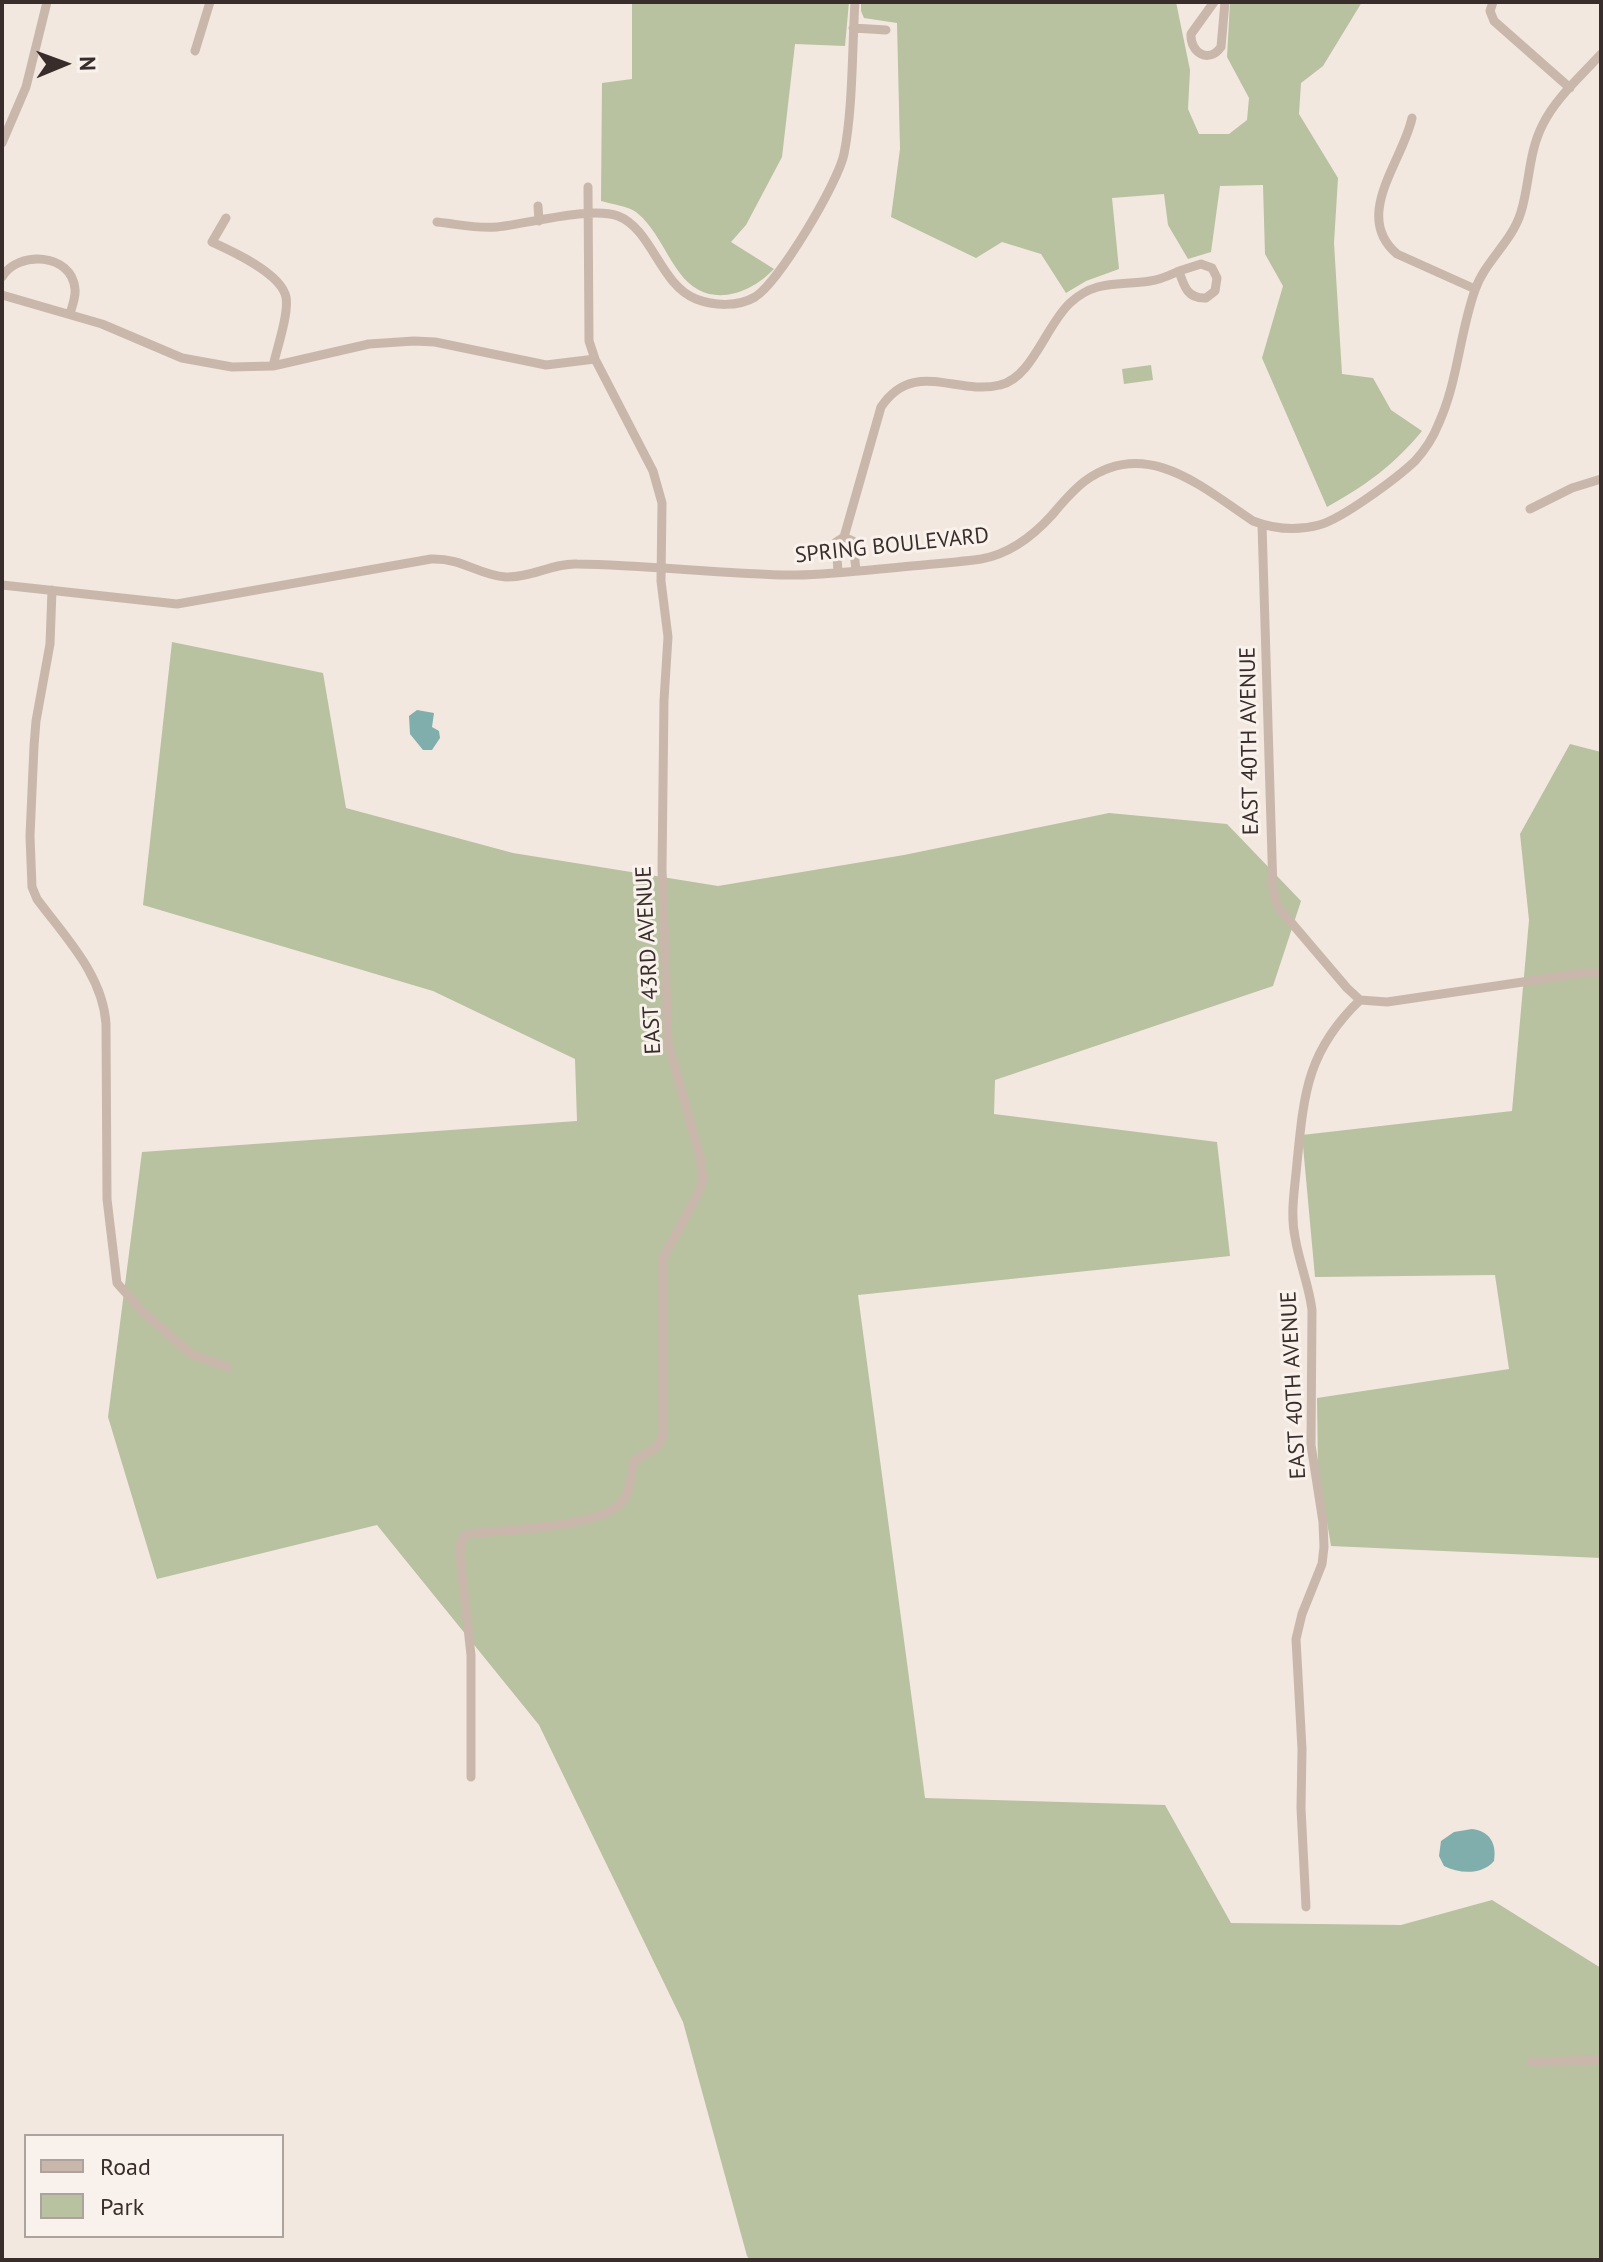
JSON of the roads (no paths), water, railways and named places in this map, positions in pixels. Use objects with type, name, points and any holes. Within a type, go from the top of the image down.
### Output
[{"type":"street","points":[[2,143],[30,75],[47,2]]},
{"type":"street","points":[[195,51],[210,2]]},
{"type":"street","points":[[437,222],[488,228],[588,214],[614,215],[629,223],[677,286],[693,298],[723,304],[755,297],[776,276],[838,175],[847,136],[855,2]]},
{"type":"street","points":[[1214,2],[1191,34],[1193,48],[1206,56],[1217,53],[1221,47],[1225,2]]},
{"type":"street","points":[[1493,2],[1490,11],[1494,21],[1570,88]]},
{"type":"street","points":[[853,28],[886,30]]},
{"type":"street","name":"SPRING BOULEVARD","points":[[2,585],[177,604],[431,559],[461,561],[487,574],[507,577],[524,576],[572,563],[784,575],[985,558],[1023,542],[1086,480],[1121,465],[1160,466],[1177,472],[1262,524],[1302,529],[1322,525],[1415,460],[1438,426],[1452,389],[1463,329],[1475,289],[1486,266],[1516,225],[1534,145],[1553,108],[1601,54]]},
{"type":"street","points":[[1412,118],[1407,138],[1382,193],[1379,211],[1381,230],[1388,245],[1397,254],[1475,289]]},
{"type":"street","name":"EAST 43RD AVENUE","points":[[471,1777],[471,1655],[461,1541],[467,1534],[576,1522],[616,1508],[627,1494],[634,1461],[657,1447],[663,1437],[663,1258],[703,1180],[700,1156],[668,1043],[662,869],[668,637],[661,566],[662,503],[659,487],[595,359],[587,328],[588,187]]},
{"type":"street","points":[[538,206],[539,221]]},
{"type":"street","points":[[226,218],[212,242],[250,261],[275,280],[284,292],[286,303],[273,366]]},
{"type":"street","points":[[2,277],[13,264],[24,259],[52,261],[71,277],[75,289],[70,314]]},
{"type":"street","points":[[838,572],[836,542],[844,537],[881,407],[889,395],[900,387],[927,381],[990,387],[1002,385],[1022,371],[1058,315],[1091,288],[1112,282],[1151,281],[1179,271],[1201,264],[1212,268],[1217,278],[1213,294],[1202,298],[1190,294],[1179,271]]},
{"type":"street","points":[[2,295],[70,314],[193,361],[235,367],[273,366],[369,344],[414,341],[446,344],[546,365],[595,359]]},
{"type":"street","points":[[1530,509],[1572,488],[1601,479]]},
{"type":"street","name":"EAST 40TH AVENUE","points":[[1262,524],[1273,891],[1278,907],[1360,1000],[1328,1036],[1317,1056],[1301,1118],[1293,1206],[1295,1238],[1312,1310],[1311,1445],[1324,1547],[1322,1564],[1302,1614],[1296,1639],[1306,1907]]},
{"type":"street","points":[[844,537],[853,541],[856,571]]},
{"type":"street","points":[[52,590],[47,664],[36,721],[30,836],[32,887],[37,899],[93,977],[103,999],[106,1024],[107,1199],[117,1283],[191,1354],[228,1367]]},
{"type":"street","points":[[1360,1000],[1387,1002],[1601,973]]},
{"type":"street","points":[[1347,988],[1350,1003],[1347,1013]]},
{"type":"street","points":[[1531,2062],[1601,2060]]},
{"type":"water","points":[[417,710],[434,713],[432,727],[439,731],[440,738],[432,750],[423,750],[410,734],[409,716]]},
{"type":"water","points":[[1472,1829],[1483,1832],[1491,1839],[1494,1861],[1483,1869],[1470,1872],[1444,1866],[1439,1856],[1441,1841],[1454,1832]]}]
